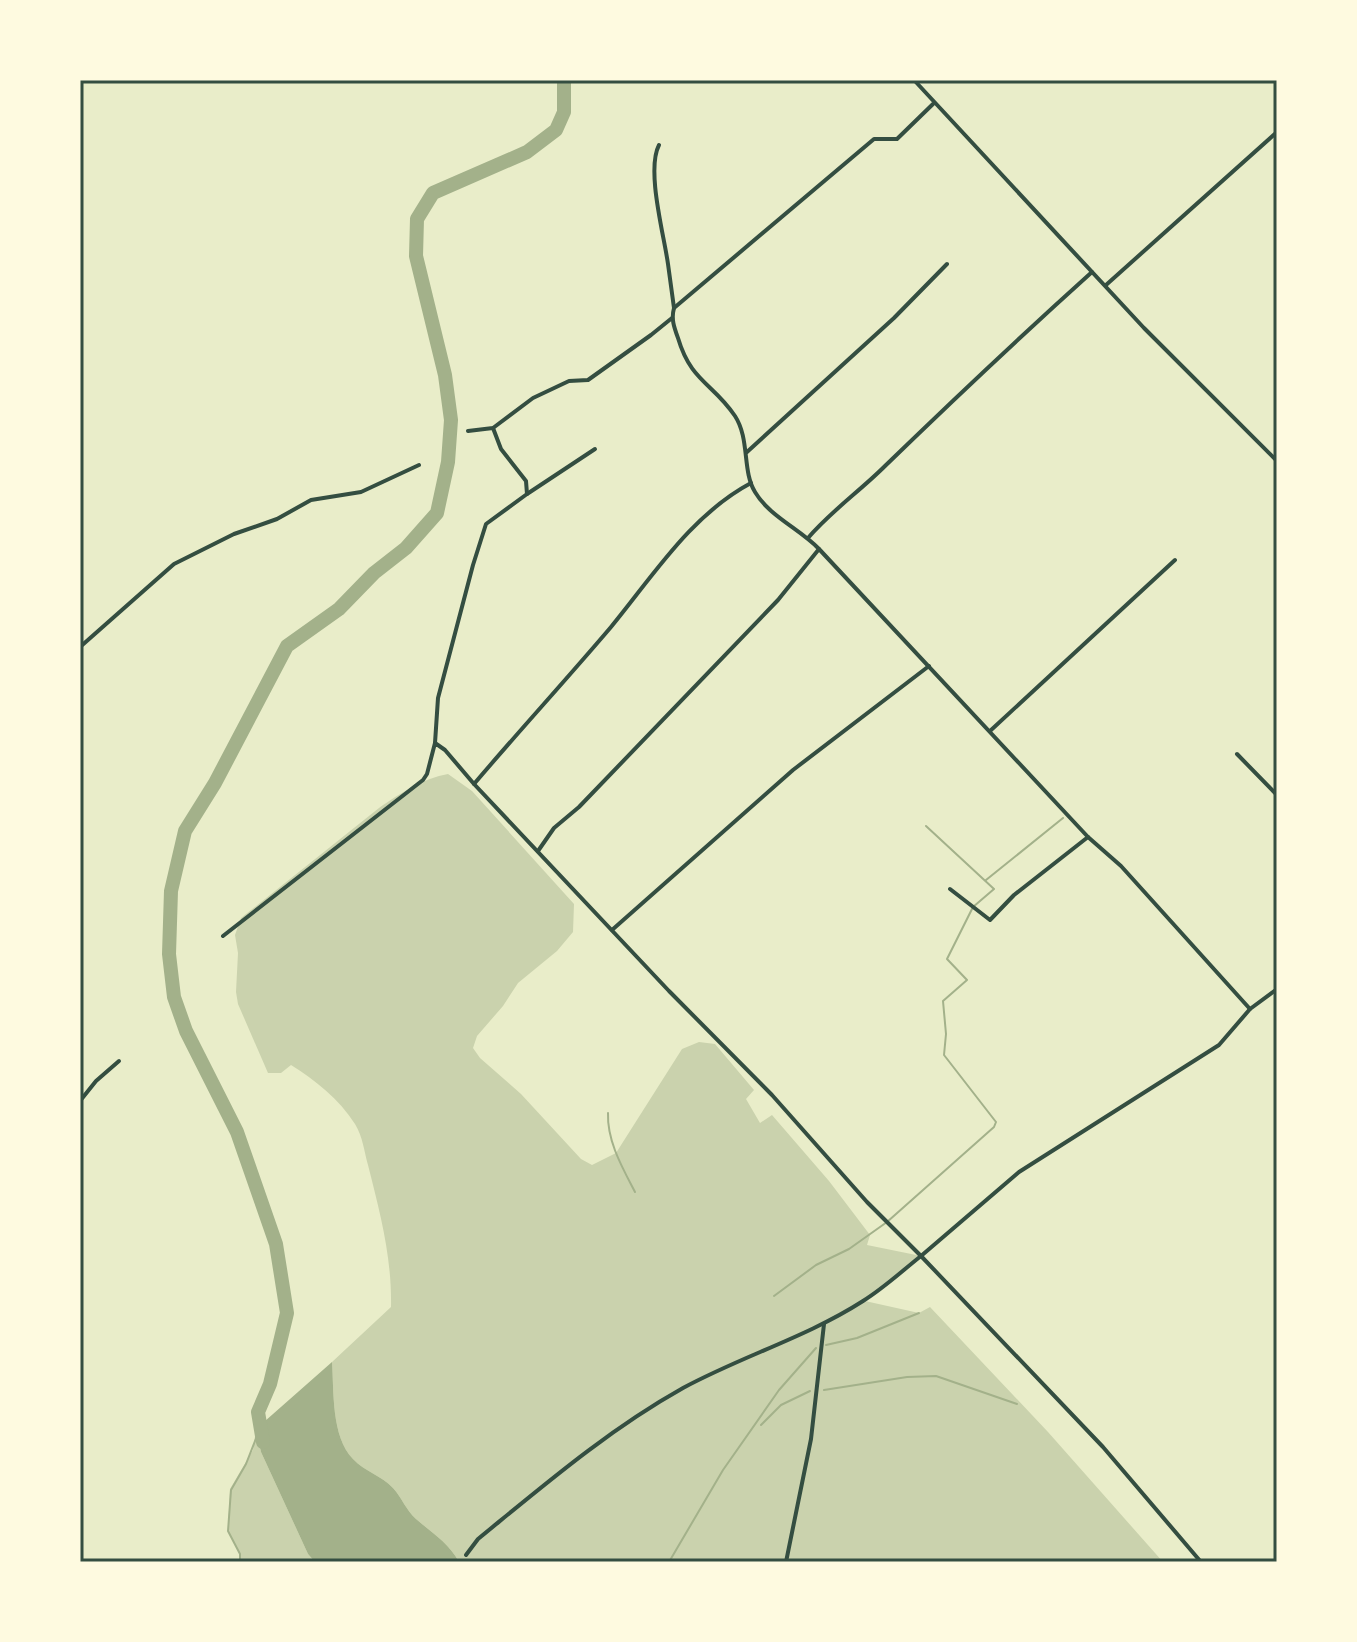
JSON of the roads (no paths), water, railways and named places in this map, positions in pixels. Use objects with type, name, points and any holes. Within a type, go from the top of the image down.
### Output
[{"type":"street","points":[[914,80],[1105,286],[1277,461]]},
{"type":"street","points":[[674,308],[874,139],[897,139],[933,104]]},
{"type":"street","points":[[1105,286],[1277,132]]},
{"type":"street","points":[[659,145],[655,152],[658,210],[674,308],[672,318],[685,360],[697,378],[736,417],[756,495],[819,549],[1088,837],[1121,866],[1250,1009]]},
{"type":"street","points":[[747,452],[884,328],[947,264]]},
{"type":"street","points":[[808,538],[828,514],[865,486],[1092,272]]},
{"type":"street","points":[[468,431],[493,428],[533,398],[569,381],[594,377],[672,318]]},
{"type":"street","points":[[493,428],[501,449],[526,481],[527,494]]},
{"type":"street","points":[[223,936],[423,780],[435,743],[438,698],[486,524],[595,449]]},
{"type":"street","points":[[80,647],[129,606],[156,577],[184,558],[234,534],[277,519],[311,500],[361,492],[419,465]]},
{"type":"street","points":[[474,784],[679,544],[733,492],[751,483]]},
{"type":"street","points":[[538,851],[554,828],[579,807],[778,600],[819,549]]},
{"type":"street","points":[[990,731],[1175,560]]},
{"type":"street","points":[[612,930],[793,770],[929,666]]},
{"type":"street","points":[[435,743],[772,1095],[867,1202],[1103,1447],[1201,1562]]},
{"type":"street","points":[[1237,754],[1277,795]]},
{"type":"street","points":[[950,889],[990,920],[1014,895],[1088,837]]},
{"type":"street","points":[[466,1555],[478,1539],[619,1428],[729,1363],[825,1322],[864,1301],[1019,1172],[1219,1045],[1250,1009],[1277,989]]},
{"type":"street","points":[[80,1101],[96,1081],[119,1061]]},
{"type":"street","points":[[786,1562],[811,1439],[825,1322]]},
{"type":"waterway","points":[[263,1442],[258,1412],[270,1384],[287,1313],[276,1244],[237,1132],[186,1031],[174,997],[169,954],[171,891],[185,831],[215,783],[287,646],[339,609],[374,573],[406,548],[437,513],[448,462],[451,420],[445,375],[416,256],[417,219],[433,193],[527,152],[556,130],[564,112],[564,80]]},
{"type":"waterway","points":[[986,880],[1063,818]]},
{"type":"waterway","points":[[774,1296],[816,1265],[849,1249],[887,1222],[996,1122],[944,1055],[943,1001],[967,980],[947,959],[973,907],[994,889],[926,826]]},
{"type":"waterway","points":[[608,1113],[613,1144],[635,1192]]},
{"type":"waterway","points":[[826,1345],[857,1338],[919,1313]]},
{"type":"waterway","points":[[669,1562],[723,1470],[779,1390],[816,1348]]},
{"type":"waterway","points":[[824,1390],[907,1377],[936,1376],[1017,1404]]},
{"type":"waterway","points":[[761,1425],[781,1405],[810,1391]]},
{"type":"waterway","points":[[240,1562],[240,1554],[228,1531],[231,1490],[257,1436]]}]
